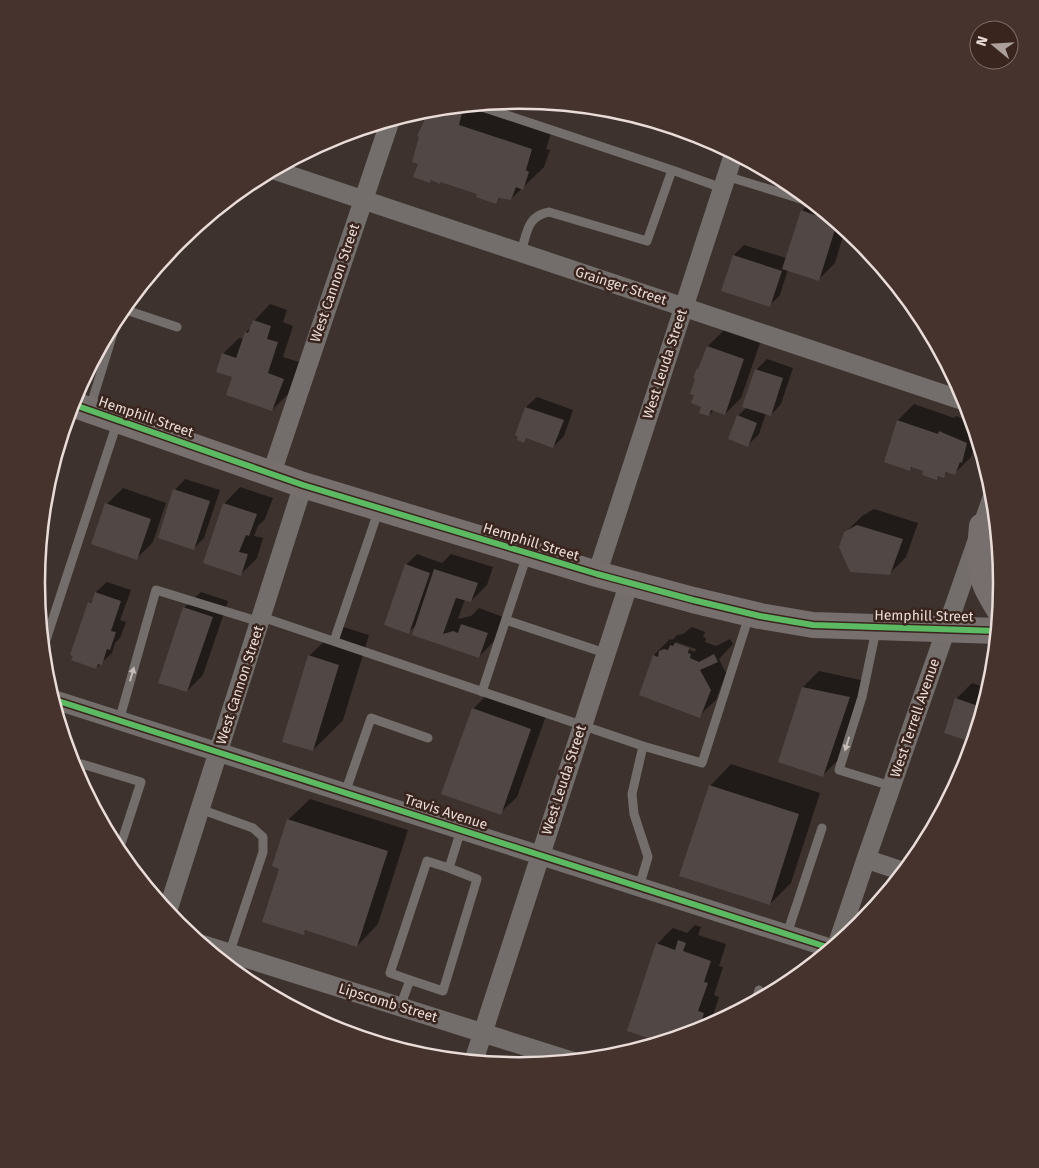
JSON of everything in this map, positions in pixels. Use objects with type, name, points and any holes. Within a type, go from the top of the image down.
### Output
[{"type":"main road","name":"Hemphill Street","points":[[80,407],[271,475],[628,584],[750,613],[813,625],[991,631]]},
{"type":"main road","points":[[982,526],[980,556],[983,578],[994,599]]},
{"type":"street","name":"West Cannon Street","points":[[271,475],[387,129]]},
{"type":"street","name":"West Leuda Street","points":[[597,574],[732,159]]},
{"type":"street","name":"Grainger Street","points":[[282,173],[956,398]]},
{"type":"street","name":"West Cannon Street","points":[[170,904],[303,485]]},
{"type":"street","name":"West Terrell Avenue","points":[[841,933],[988,509]]},
{"type":"street","name":"West Leuda Street","points":[[474,1056],[628,584]]},
{"type":"street","name":"Travis Avenue","points":[[60,702],[825,946]]},
{"type":"street","points":[[866,859],[898,870]]},
{"type":"street","name":"Lipscomb Street","points":[[218,950],[557,1056]]},
{"type":"lane","points":[[493,111],[672,170],[796,199]]},
{"type":"lane","points":[[521,252],[531,220],[542,213],[549,212],[647,241],[672,170]]},
{"type":"lane","points":[[131,312],[177,327]]},
{"type":"lane","points":[[80,407],[92,378]]},
{"type":"lane","points":[[48,633],[118,420]]},
{"type":"lane","points":[[334,642],[379,509]]},
{"type":"lane","points":[[482,692],[528,554]]},
{"type":"lane","points":[[119,721],[156,590],[334,642],[581,726],[702,763],[750,613]]},
{"type":"lane","points":[[506,620],[605,653]]},
{"type":"lane","points":[[877,627],[862,697],[839,770],[891,786]]},
{"type":"lane","points":[[345,793],[370,718],[428,738]]},
{"type":"lane","points":[[639,887],[648,857],[634,814],[632,794],[643,746]]},
{"type":"lane","points":[[81,767],[82,764],[141,782],[122,842]]},
{"type":"lane","points":[[200,809],[253,828],[263,837],[263,852],[230,954]]},
{"type":"lane","points":[[787,934],[822,828]]},
{"type":"lane","points":[[448,868],[461,830]]},
{"type":"lane","points":[[426,861],[477,879],[443,991],[410,980],[390,973],[426,861]]},
{"type":"lane","points":[[400,1007],[410,980]]},
{"type":"lane","points":[[758,995],[759,990]]},
{"type":"building","points":[[462,114],[459,125],[532,149],[526,170],[529,172],[523,190],[516,187],[511,200],[499,198],[496,204],[476,197],[477,194],[440,182],[440,184],[431,180],[430,183],[413,177],[418,164],[412,162],[419,137],[417,136],[425,120]]},
{"type":"building","points":[[801,210],[819,216],[835,230],[819,281],[782,269]]},
{"type":"building","points":[[733,255],[782,271],[770,307],[721,291]]},
{"type":"building","points":[[253,320],[271,326],[267,339],[278,342],[268,373],[284,379],[272,411],[226,395],[232,377],[216,372],[222,353],[236,358],[245,332],[248,333]]},
{"type":"building","points":[[707,346],[744,359],[725,415],[711,410],[709,416],[699,413],[701,407],[691,403],[694,395],[690,394],[695,379],[693,378]]},
{"type":"building","points":[[755,369],[783,378],[771,416],[742,407]]},
{"type":"building","points":[[525,407],[564,420],[553,448],[526,438],[524,443],[517,440],[518,437],[515,435]]},
{"type":"building","points":[[737,415],[757,423],[748,447],[728,439]]},
{"type":"building","points":[[897,420],[938,434],[939,431],[967,443],[962,463],[960,462],[955,475],[946,472],[944,478],[938,476],[937,480],[922,475],[923,471],[911,467],[910,471],[884,462]]},
{"type":"building","points":[[173,489],[210,501],[194,550],[158,538]]},
{"type":"building","points":[[105,503],[151,519],[137,560],[91,544]]},
{"type":"building","points":[[223,503],[257,514],[249,536],[246,535],[239,552],[248,554],[241,576],[203,563]]},
{"type":"building","points":[[857,525],[903,539],[890,575],[850,572],[839,547],[844,532]]},
{"type":"building","points":[[405,564],[430,573],[409,634],[384,625]]},
{"type":"building","points":[[434,569],[478,583],[471,602],[456,598],[443,634],[453,631],[458,633],[461,624],[488,633],[479,658],[412,635]]},
{"type":"building","points":[[95,592],[121,601],[111,631],[116,632],[110,650],[107,649],[102,665],[98,664],[96,669],[71,660],[73,656],[70,655],[88,602],[91,603]]},
{"type":"building","points":[[183,607],[213,617],[187,692],[158,683]]},
{"type":"building","points":[[675,643],[689,648],[690,658],[699,662],[714,654],[718,662],[700,670],[711,690],[700,718],[639,695],[653,655],[658,657],[659,651],[668,650],[670,645],[673,646]]},
{"type":"building","points":[[308,655],[339,665],[313,751],[282,742]]},
{"type":"building","points":[[802,687],[850,697],[823,777],[778,762]]},
{"type":"building","points":[[955,698],[978,706],[968,741],[944,733]]},
{"type":"building","points":[[472,708],[531,729],[501,815],[441,794]]},
{"type":"building","points":[[709,785],[799,814],[770,905],[679,876]]},
{"type":"building","points":[[287,819],[388,851],[357,947],[305,930],[304,935],[262,922],[279,869],[272,866]]},
{"type":"building","points":[[678,940],[686,943],[683,951],[711,961],[704,982],[708,983],[698,1011],[704,1013],[701,1022],[651,1039],[627,1031],[656,943],[675,950]]},
{"type":"cycle path","points":[[79,407],[303,485],[597,574],[693,600],[760,616],[813,625],[991,631]]},
{"type":"cycle path","points":[[60,701],[825,946]]}]
